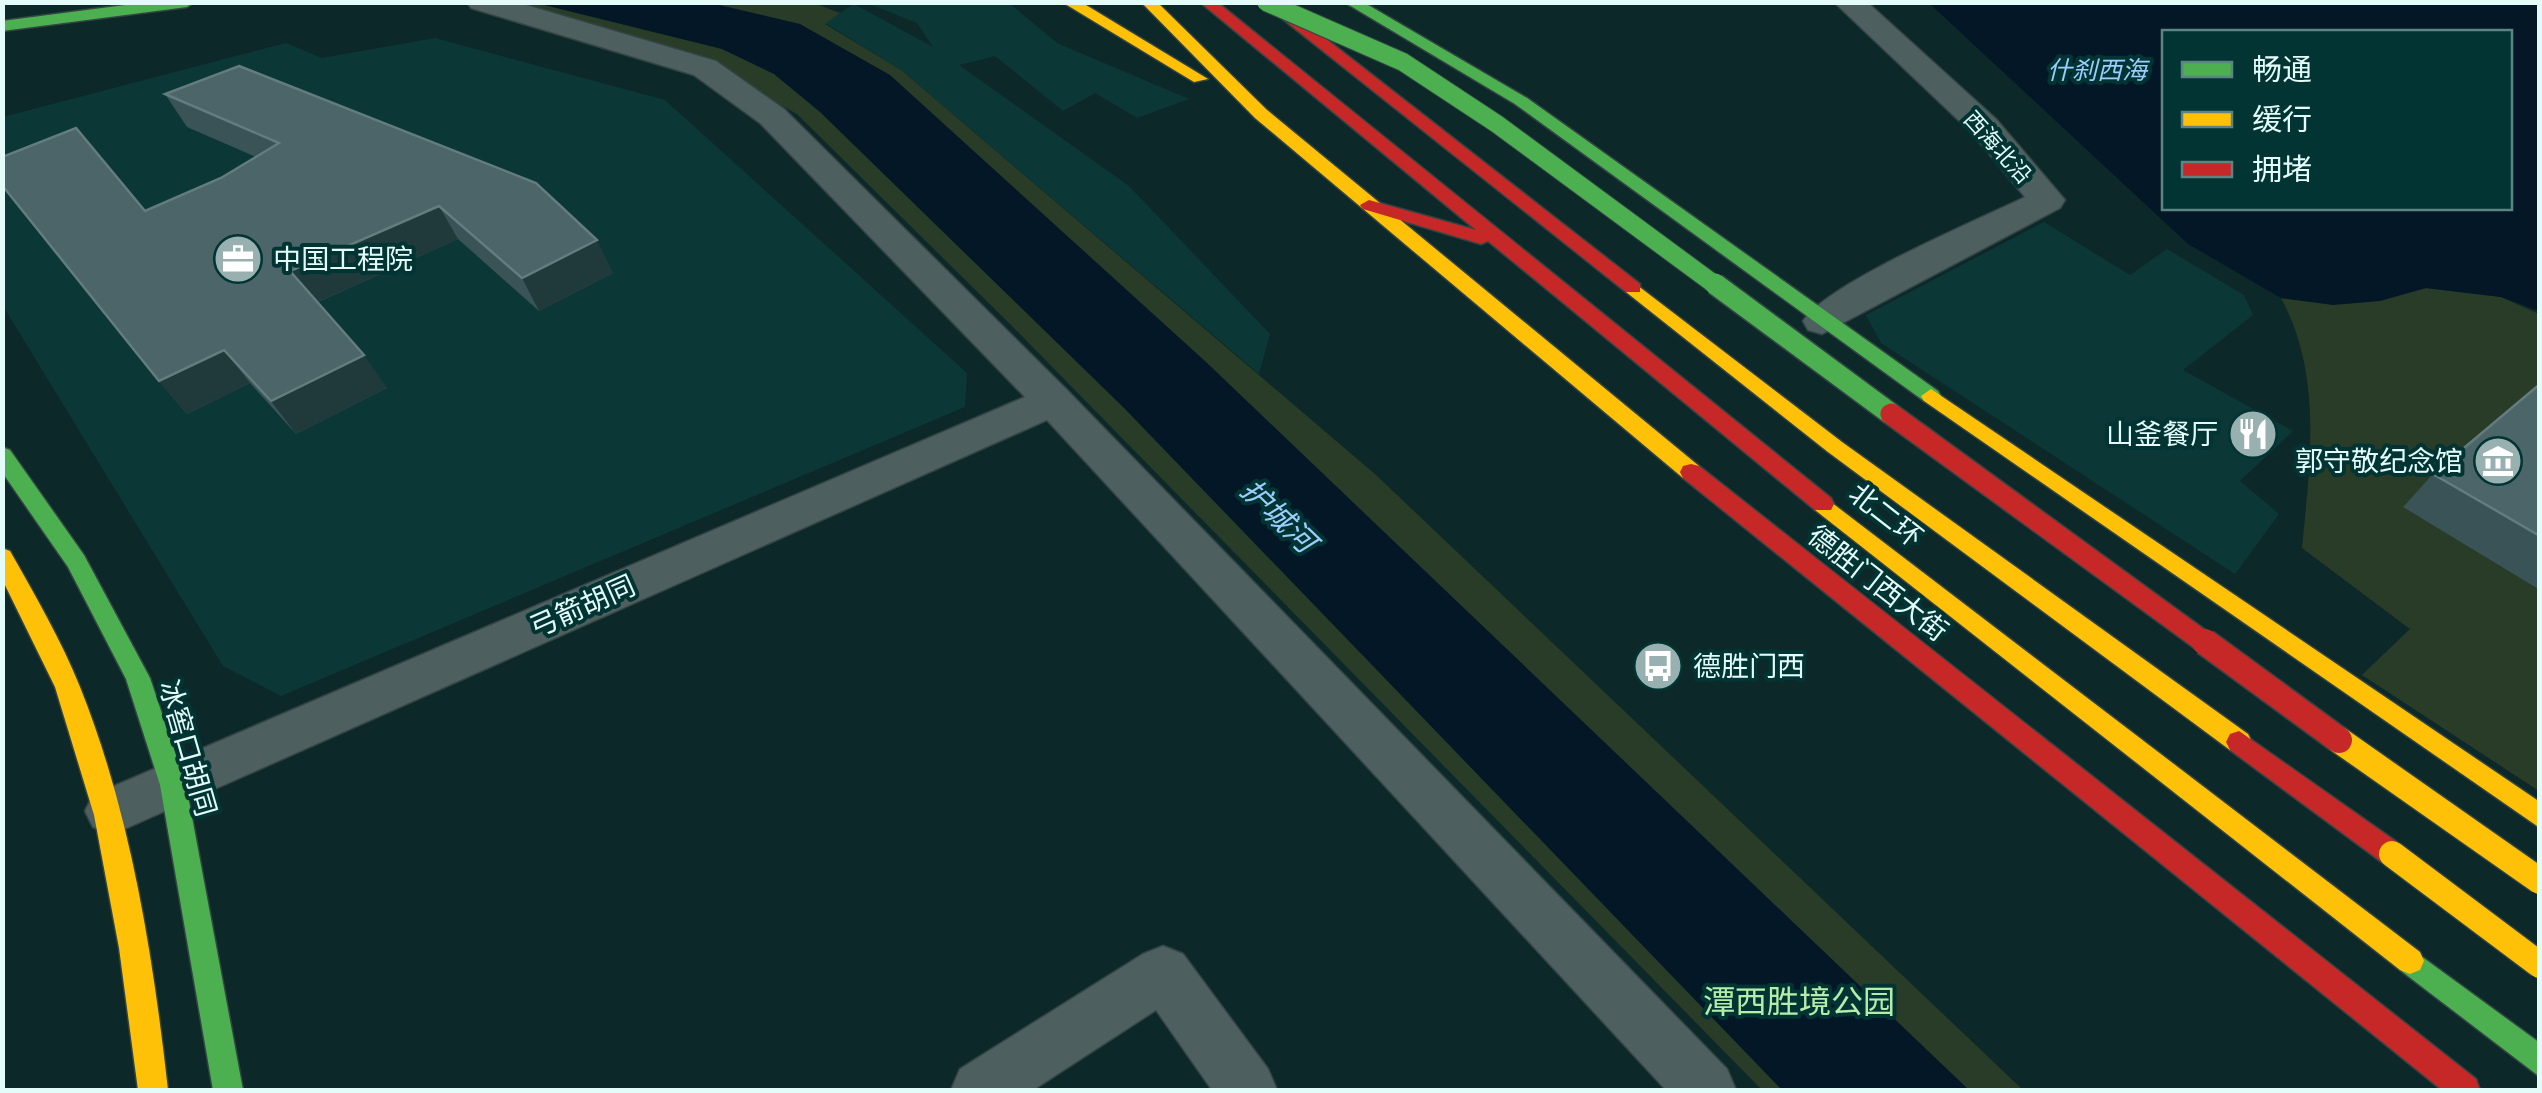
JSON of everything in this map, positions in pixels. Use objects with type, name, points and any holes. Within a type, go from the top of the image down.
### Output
[{"type":"main road","points":[[2,26],[187,2]]},
{"type":"main road","points":[[1069,2],[1261,114]]},
{"type":"main road","points":[[1148,2],[1261,114]]},
{"type":"main road","name":"北二环","points":[[1207,2],[1788,477],[2540,1062]]},
{"type":"main road","points":[[1268,2],[1403,62],[1497,124],[2175,624],[2540,881]]},
{"type":"main road","name":"北二环","points":[[1268,2],[1836,447],[2540,965]]},
{"type":"main road","points":[[1358,5],[1521,100],[1822,321],[2540,817]]},
{"type":"main road","points":[[2,12],[47,22]]},
{"type":"main road","points":[[1459,62],[1562,185],[1610,270]]},
{"type":"main road","name":"德胜门西大街","points":[[1261,114],[1640,432],[2466,1090]]},
{"type":"main road","points":[[1562,185],[2210,676],[2427,831]]},
{"type":"main road","points":[[1368,205],[1501,243]]},
{"type":"main road","name":"冰窖口胡同","points":[[2,456],[76,561],[138,678],[173,784],[228,1090]]},
{"type":"main road","points":[[2,556],[22,586],[77,705],[110,810],[152,1090]]},
{"type":"street","points":[[482,2],[705,68],[772,116],[1053,401],[1706,1090]]},
{"type":"street","name":"西海北沿","points":[[1822,321],[1862,294],[2046,200],[1984,126],[1849,2]]},
{"type":"street","name":"弓箭胡同","points":[[110,810],[1053,401]]},
{"type":"street","points":[[980,1090],[1163,973],[1247,1090]]},
{"type":"shaded area","points":[[867,3],[1009,3],[1057,43],[1189,99],[1137,118],[1095,93],[1063,111],[995,56],[959,65],[1129,186],[1270,334],[1259,374],[901,70],[825,23],[854,4],[933,47],[917,23]]},
{"type":"shaded area","points":[[435,38],[665,100],[967,373],[965,407],[281,696],[223,666],[3,306],[3,117],[286,43],[322,58]]},
{"type":"shaded area","points":[[2044,222],[2130,275],[2167,249],[2244,295],[2253,315],[2183,370],[2293,431],[2240,481],[2279,514],[2235,574],[1881,343],[1866,315]]},
{"type":"green space","name":"潭西胜境公园","points":[[811,2],[840,13],[825,24],[901,70],[1376,475],[2023,1090],[1762,1090],[1012,326],[797,114],[682,52],[503,3]]},
{"type":"green space","points":[[2426,288],[2501,297],[2539,314],[2539,791],[2362,675],[2410,629],[2302,548],[2310,452],[2308,389],[2303,358],[2281,298],[2354,301]]},
{"type":"water","name":"潭西胜境公园","points":[[536,3],[711,3],[800,24],[890,75],[1206,362],[1969,1090],[1782,1090],[1124,408],[820,112],[774,74],[722,49]]},
{"type":"water","name":"什刹西海","points":[[1929,3],[2539,3],[2539,311],[2501,297],[2426,288],[2380,301],[2333,305],[2281,298],[2188,244]]},
{"type":"building","name":"中国工程院","points":[[239,66],[536,183],[597,240],[522,278],[439,206],[290,271],[364,355],[271,401],[224,350],[159,381],[2,185],[2,157],[76,128],[145,211],[221,178],[279,143],[165,94]]},
{"type":"building","points":[[2540,384],[2540,536],[2433,474]]},
{"type":"traffic: fast","points":[[2,26],[187,2]]},
{"type":"traffic: fast","points":[[1266,2],[1403,62],[1497,124],[1891,414]]},
{"type":"traffic: fast","points":[[1351,2],[1521,101],[1931,396]]},
{"type":"traffic: fast","points":[[2,455],[76,561],[138,678],[173,785],[228,1090]]},
{"type":"traffic: fast","points":[[2410,961],[2540,1062]]},
{"type":"traffic: slow","points":[[1069,2],[1200,79]]},
{"type":"traffic: slow","points":[[1148,2],[1261,114],[1691,472]]},
{"type":"traffic: slow","points":[[1633,288],[1835,447],[2239,742]]},
{"type":"traffic: slow","points":[[1931,396],[2540,817]]},
{"type":"traffic: slow","points":[[1823,504],[2410,961]]},
{"type":"traffic: slow","points":[[2,557],[39,622],[68,687],[90,751],[121,880],[153,1090]]},
{"type":"traffic: slow","points":[[2339,740],[2540,881]]},
{"type":"traffic: slow","points":[[2392,854],[2540,965]]},
{"type":"traffic: jam","points":[[1207,2],[1823,504]]},
{"type":"traffic: jam","points":[[1279,9],[1633,288]]},
{"type":"traffic: jam","points":[[1369,205],[1481,238]]},
{"type":"traffic: jam","points":[[1891,414],[2339,740]]},
{"type":"traffic: jam","points":[[1691,472],[2465,1090]]},
{"type":"traffic: jam","points":[[2239,742],[2392,854]]},
{"type":"place","name":"中国工程院","points":[[238,259]]},
{"type":"place","name":"山釜餐厅","points":[[2253,434]]},
{"type":"place","name":"郭守敬纪念馆","points":[[2498,461]]},
{"type":"place","name":"德胜门西","points":[[1658,666]]},
{"type":"water label","name":"护城河","points":[[1278,516]]}]
